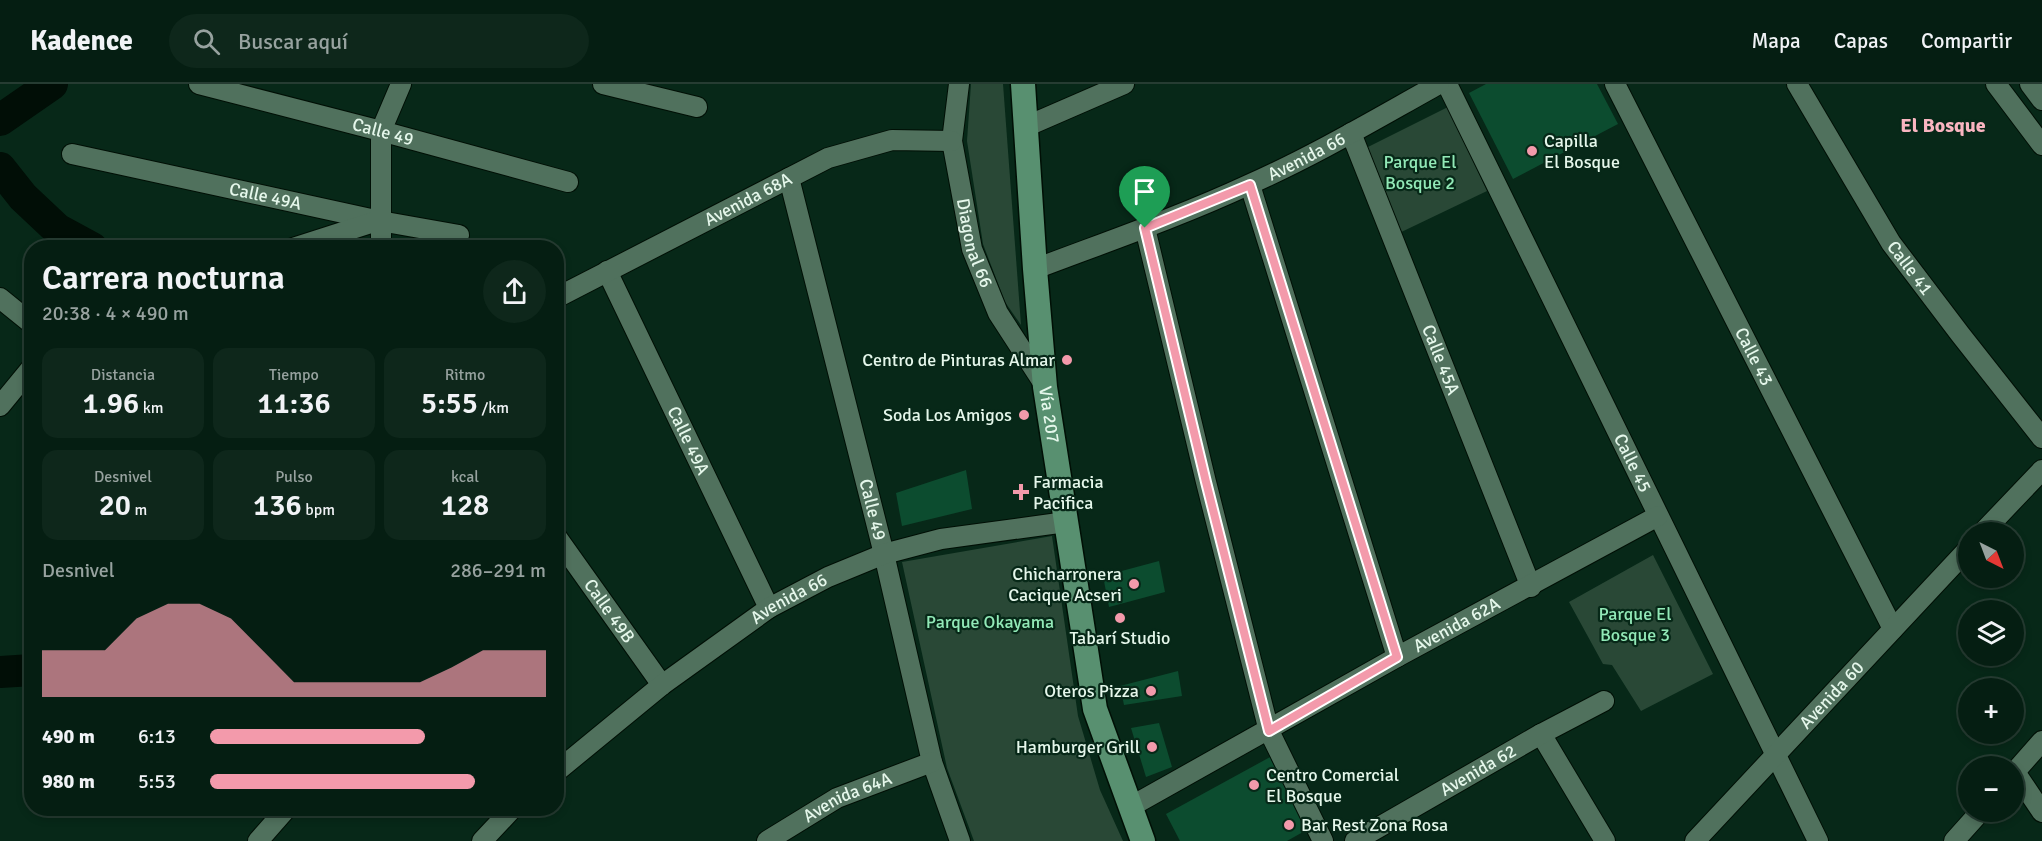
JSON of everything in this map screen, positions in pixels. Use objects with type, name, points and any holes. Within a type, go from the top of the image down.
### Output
[{"type":"main road","name":"Vía 207","points":[[1023,84],[1045,387],[1095,709],[1143,841]]},
{"type":"street","name":"Calle 49","points":[[199,84],[568,182]]},
{"type":"street","points":[[381,240],[381,131],[401,84]]},
{"type":"street","points":[[603,84],[697,107]]},
{"type":"street","name":"Diagonal 66","points":[[959,84],[951,141],[972,249],[998,313],[1045,387]]},
{"type":"street","points":[[1025,127],[1124,84]]},
{"type":"street","name":"Avenida 66","points":[[1035,269],[1145,228],[1250,185],[1351,133],[1438,84]]},
{"type":"street","name":"Calle 45","points":[[1447,84],[1818,841]]},
{"type":"street","name":"Calle 43","points":[[1615,84],[1893,629]]},
{"type":"street","name":"Calle 41","points":[[1797,84],[1891,243],[2042,438]]},
{"type":"street","points":[[1996,84],[2042,145]]},
{"type":"street","points":[[2030,84],[2042,100]]},
{"type":"street","name":"Calle 45A","points":[[1351,133],[1531,587]]},
{"type":"street","name":"Avenida 68A","points":[[564,294],[828,158],[891,140],[951,141]]},
{"type":"street","name":"Calle 49A","points":[[72,154],[380,221],[459,235]]},
{"type":"street","name":"Calle 49","points":[[789,178],[884,554],[932,762],[960,841]]},
{"type":"street","points":[[1250,185],[1397,657]]},
{"type":"street","points":[[319,240],[380,221]]},
{"type":"street","points":[[1145,228],[1203,471],[1269,731],[1323,841]]},
{"type":"street","name":"Calle 49A","points":[[607,271],[769,608]]},
{"type":"street","points":[[0,298],[24,318]]},
{"type":"street","points":[[0,406],[24,377]]},
{"type":"street","points":[[1993,522],[2042,470]]},
{"type":"street","name":"Avenida 62A","points":[[1130,807],[1269,731],[1397,657],[1531,587],[1658,516]]},
{"type":"street","name":"Avenida 66","points":[[564,765],[662,685],[769,608],[828,577],[884,554],[941,538],[1066,522]]},
{"type":"street","name":"Calle 49B","points":[[564,553],[662,685]]},
{"type":"street","name":"Avenida 60","points":[[1695,841],[1958,560]]},
{"type":"street","name":"Avenida 62","points":[[1355,841],[1389,833],[1541,734],[1604,701]]},
{"type":"street","points":[[1541,734],[1605,841]]},
{"type":"street","points":[[2024,762],[2042,741]]},
{"type":"street","name":"Avenida 64A","points":[[767,841],[837,798],[932,762]]},
{"type":"street","points":[[2024,787],[2042,812]]},
{"type":"street","points":[[258,841],[280,816]]},
{"type":"street","points":[[482,841],[505,816]]},
{"type":"street","points":[[1954,841],[1971,822]]},
{"type":"green space","points":[[971,84],[1003,84],[1021,325],[1005,302],[983,244],[967,141]]},
{"type":"green space","name":"Parque El Bosque 2","points":[[1448,107],[1487,191],[1393,236],[1358,152]]},
{"type":"green space","name":"Parque Okayama","points":[[1052,536],[1078,716],[1100,790],[1123,841],[974,841],[947,768],[902,562]]},
{"type":"green space","name":"Parque El Bosque 3","points":[[1653,555],[1713,674],[1641,711],[1612,665],[1603,664],[1569,602]]},
{"type":"building","name":"Capilla El Bosque","points":[[1486,84],[1597,84],[1618,124],[1513,179],[1469,93]]},
{"type":"building","points":[[966,470],[972,509],[902,526],[896,493]]},
{"type":"building","name":"Chicharronera Cacique Acseri","points":[[1159,561],[1165,592],[1109,607],[1103,576]]},
{"type":"building","name":"Oteros Pizza","points":[[1178,671],[1182,696],[1124,705],[1120,686]]},
{"type":"building","name":"Hamburger Grill","points":[[1159,723],[1172,767],[1146,777],[1131,728]]},
{"type":"building","name":"Centro Comercial El Bosque","points":[[1272,756],[1310,828],[1287,841],[1180,841],[1166,814]]},
{"type":"waterway","points":[[0,120],[52,84]]},
{"type":"waterway","points":[[0,168],[23,197],[57,229],[77,240]]},
{"type":"waterway","points":[[0,672],[24,670]]},
{"type":"place","name":"Capilla El Bosque","points":[[1532,151]]},
{"type":"place","name":"Centro de Pinturas Almar","points":[[1067,360]]},
{"type":"place","name":"Soda Los Amigos","points":[[1024,415]]},
{"type":"place","name":"Farmacia Pacifica","points":[[1021,492]]},
{"type":"place","name":"Chicharronera Cacique Acseri","points":[[1134,584]]},
{"type":"place","name":"Tabarí Studio","points":[[1120,618]]},
{"type":"place","name":"Oteros Pizza","points":[[1151,691]]},
{"type":"place","name":"Hamburger Grill","points":[[1152,747]]},
{"type":"place","name":"Centro Comercial El Bosque","points":[[1254,785]]},
{"type":"place","name":"Bar Rest Zona Rosa","points":[[1289,825]]},
{"type":"district","name":"El Bosque","points":[[1943,125]]},
{"type":"route","points":[[1250,185],[1397,657],[1269,731],[1145,228],[1250,185]]}]
